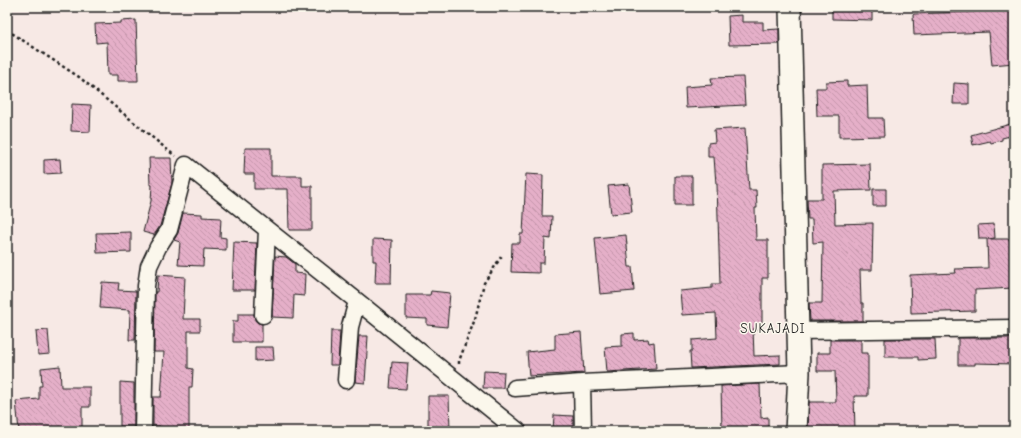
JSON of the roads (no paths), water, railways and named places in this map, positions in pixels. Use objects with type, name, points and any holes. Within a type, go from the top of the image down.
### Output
[{"type":"street","points":[[790,7],[798,330],[796,431]]},
{"type":"street","points":[[143,431],[146,286],[149,266],[158,247],[169,230],[186,165],[518,431]]},
{"type":"street","points":[[263,315],[267,230]]},
{"type":"street","points":[[346,380],[350,327],[357,301]]},
{"type":"street","points":[[798,330],[1014,328]]},
{"type":"street","points":[[515,388],[582,383],[798,373]]},
{"type":"street","points":[[582,383],[583,431]]},
{"type":"district","name":"SUKAJADI","points":[[773,328]]}]
